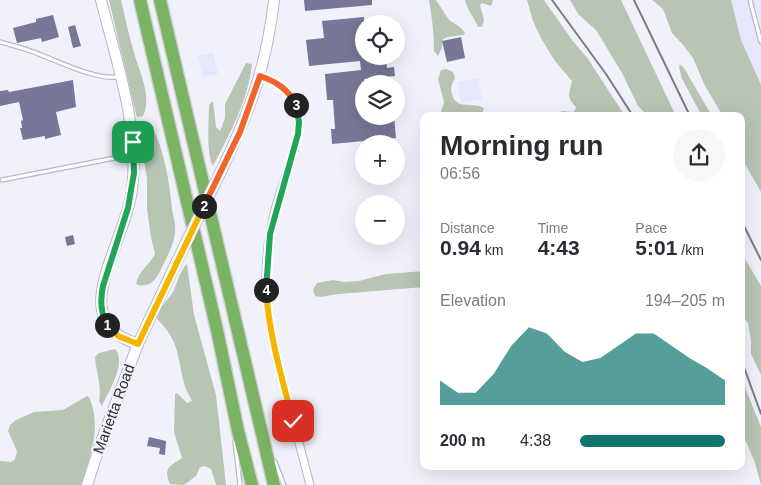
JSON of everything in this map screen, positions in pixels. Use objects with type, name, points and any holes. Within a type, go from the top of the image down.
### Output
[{"type":"highway","points":[[140,0],[218,330],[238,431],[252,485]]},
{"type":"highway","points":[[160,0],[274,485]]},
{"type":"street","points":[[101,0],[131,126],[134,173],[128,208],[103,286],[101,305],[104,319],[112,331],[125,340],[138,344]]},
{"type":"street","name":"Marietta Road","points":[[87,485],[102,439],[138,344],[243,125],[260,76],[274,0]]},
{"type":"street","points":[[260,76],[274,81],[283,87],[291,95],[298,112],[298,134],[270,234],[265,287],[267,311],[276,357],[310,485]]},
{"type":"lane","points":[[750,0],[761,42]]},
{"type":"lane","points":[[0,42],[41,54],[77,70],[109,77],[120,76]]},
{"type":"lane","points":[[2,180],[133,154]]},
{"type":"lane","points":[[218,330],[240,485]]},
{"type":"lane","points":[[262,431],[284,485]]},
{"type":"shaded area","points":[[727,0],[761,0],[761,118]]},
{"type":"shaded area","points":[[213,53],[218,74],[203,77],[198,56]]},
{"type":"shaded area","points":[[478,78],[482,99],[461,103],[457,82]]},
{"type":"green space","points":[[109,0],[121,0],[131,43],[146,91],[146,108],[143,116],[137,117],[136,114]]},
{"type":"green space","points":[[429,0],[436,0],[449,20],[465,33],[464,35],[443,39],[442,48],[438,56],[434,51]]},
{"type":"green space","points":[[465,0],[493,0],[491,6],[482,3],[480,5],[484,20],[482,27],[478,27]]},
{"type":"green space","points":[[527,0],[544,0],[588,59],[622,112],[573,112],[576,107],[569,95],[572,81],[555,61],[533,21]]},
{"type":"green space","points":[[570,0],[621,0],[674,112],[644,112],[638,106],[622,73],[596,30],[579,15]]},
{"type":"green space","points":[[652,0],[731,0],[741,40],[761,85],[761,192],[745,164],[745,112],[721,112],[705,86],[693,58],[672,33],[663,9]]},
{"type":"green space","points":[[246,63],[252,64],[247,91],[226,141],[213,166],[209,153],[209,105],[213,101],[216,127],[220,131],[225,118],[225,104]]},
{"type":"green space","points":[[680,64],[684,68],[710,112],[700,112],[682,79]]},
{"type":"green space","points":[[446,69],[453,72],[455,78],[451,92],[457,102],[480,106],[484,108],[483,112],[441,112],[444,102],[438,79],[441,70]]},
{"type":"green space","points":[[152,126],[166,167],[175,232],[173,242],[158,275],[151,283],[140,285],[136,284],[137,280],[155,254],[147,209],[147,179],[141,140],[147,127]]},
{"type":"green space","points":[[745,259],[761,286],[761,375],[751,354],[748,323],[745,319]]},
{"type":"green space","points":[[187,264],[194,315],[216,395],[226,485],[216,485],[211,469],[205,466],[200,467],[196,476],[184,485],[170,484],[167,474],[169,468],[182,458],[174,432],[175,394],[177,393],[187,403],[192,401],[184,385],[176,347],[169,333],[157,319],[161,308],[173,292],[180,274]]},
{"type":"green space","points":[[420,271],[420,287],[321,297],[315,296],[313,290],[317,283],[333,280],[344,282],[359,281],[386,274]]},
{"type":"green space","points":[[115,349],[118,355],[118,369],[102,406],[99,401],[99,384],[95,357],[99,353]]},
{"type":"green space","points":[[745,386],[761,427],[761,485],[755,463],[745,439]]},
{"type":"green space","points":[[87,396],[93,408],[95,430],[94,441],[81,485],[0,485],[0,461],[11,462],[15,459],[17,451],[8,431],[10,425],[16,420],[34,412],[63,410]]},
{"type":"building","points":[[304,0],[372,0],[372,5],[305,11]]},
{"type":"building","points":[[53,15],[59,37],[42,42],[41,38],[17,43],[13,28]]},
{"type":"building","points":[[355,18],[355,61],[309,66],[306,40],[324,38],[322,21]]},
{"type":"building","points":[[75,25],[81,46],[73,48],[68,27]]},
{"type":"building","points":[[461,37],[465,58],[447,62],[442,41]]},
{"type":"building","points":[[360,65],[387,65],[387,68],[394,67],[395,75],[355,75],[355,125],[395,125],[396,135],[355,135],[355,142],[332,144],[331,129],[335,129],[333,100],[327,100],[325,74],[361,70]]},
{"type":"building","points":[[73,80],[76,107],[56,112],[61,135],[45,139],[45,136],[23,140],[20,128],[22,128],[21,121],[23,120],[19,102],[0,106],[0,91],[8,90],[9,92]]},
{"type":"building","points":[[73,235],[75,244],[67,246],[65,237]]},
{"type":"building","points":[[149,437],[166,441],[165,455],[159,454],[160,448],[147,446]]},
{"type":"railway","points":[[552,0],[606,74],[630,112]]},
{"type":"railway","points":[[634,0],[688,112]]},
{"type":"railway","points":[[745,228],[761,260]]},
{"type":"railway","points":[[745,370],[761,414]]},
{"type":"route","points":[[133,142],[134,173],[132,192],[103,286],[101,305],[107,326],[118,336],[138,344],[240,132],[260,76],[274,81],[291,95],[298,112],[298,134],[276,206],[266,260],[265,287],[267,311],[276,357],[293,421]]}]
